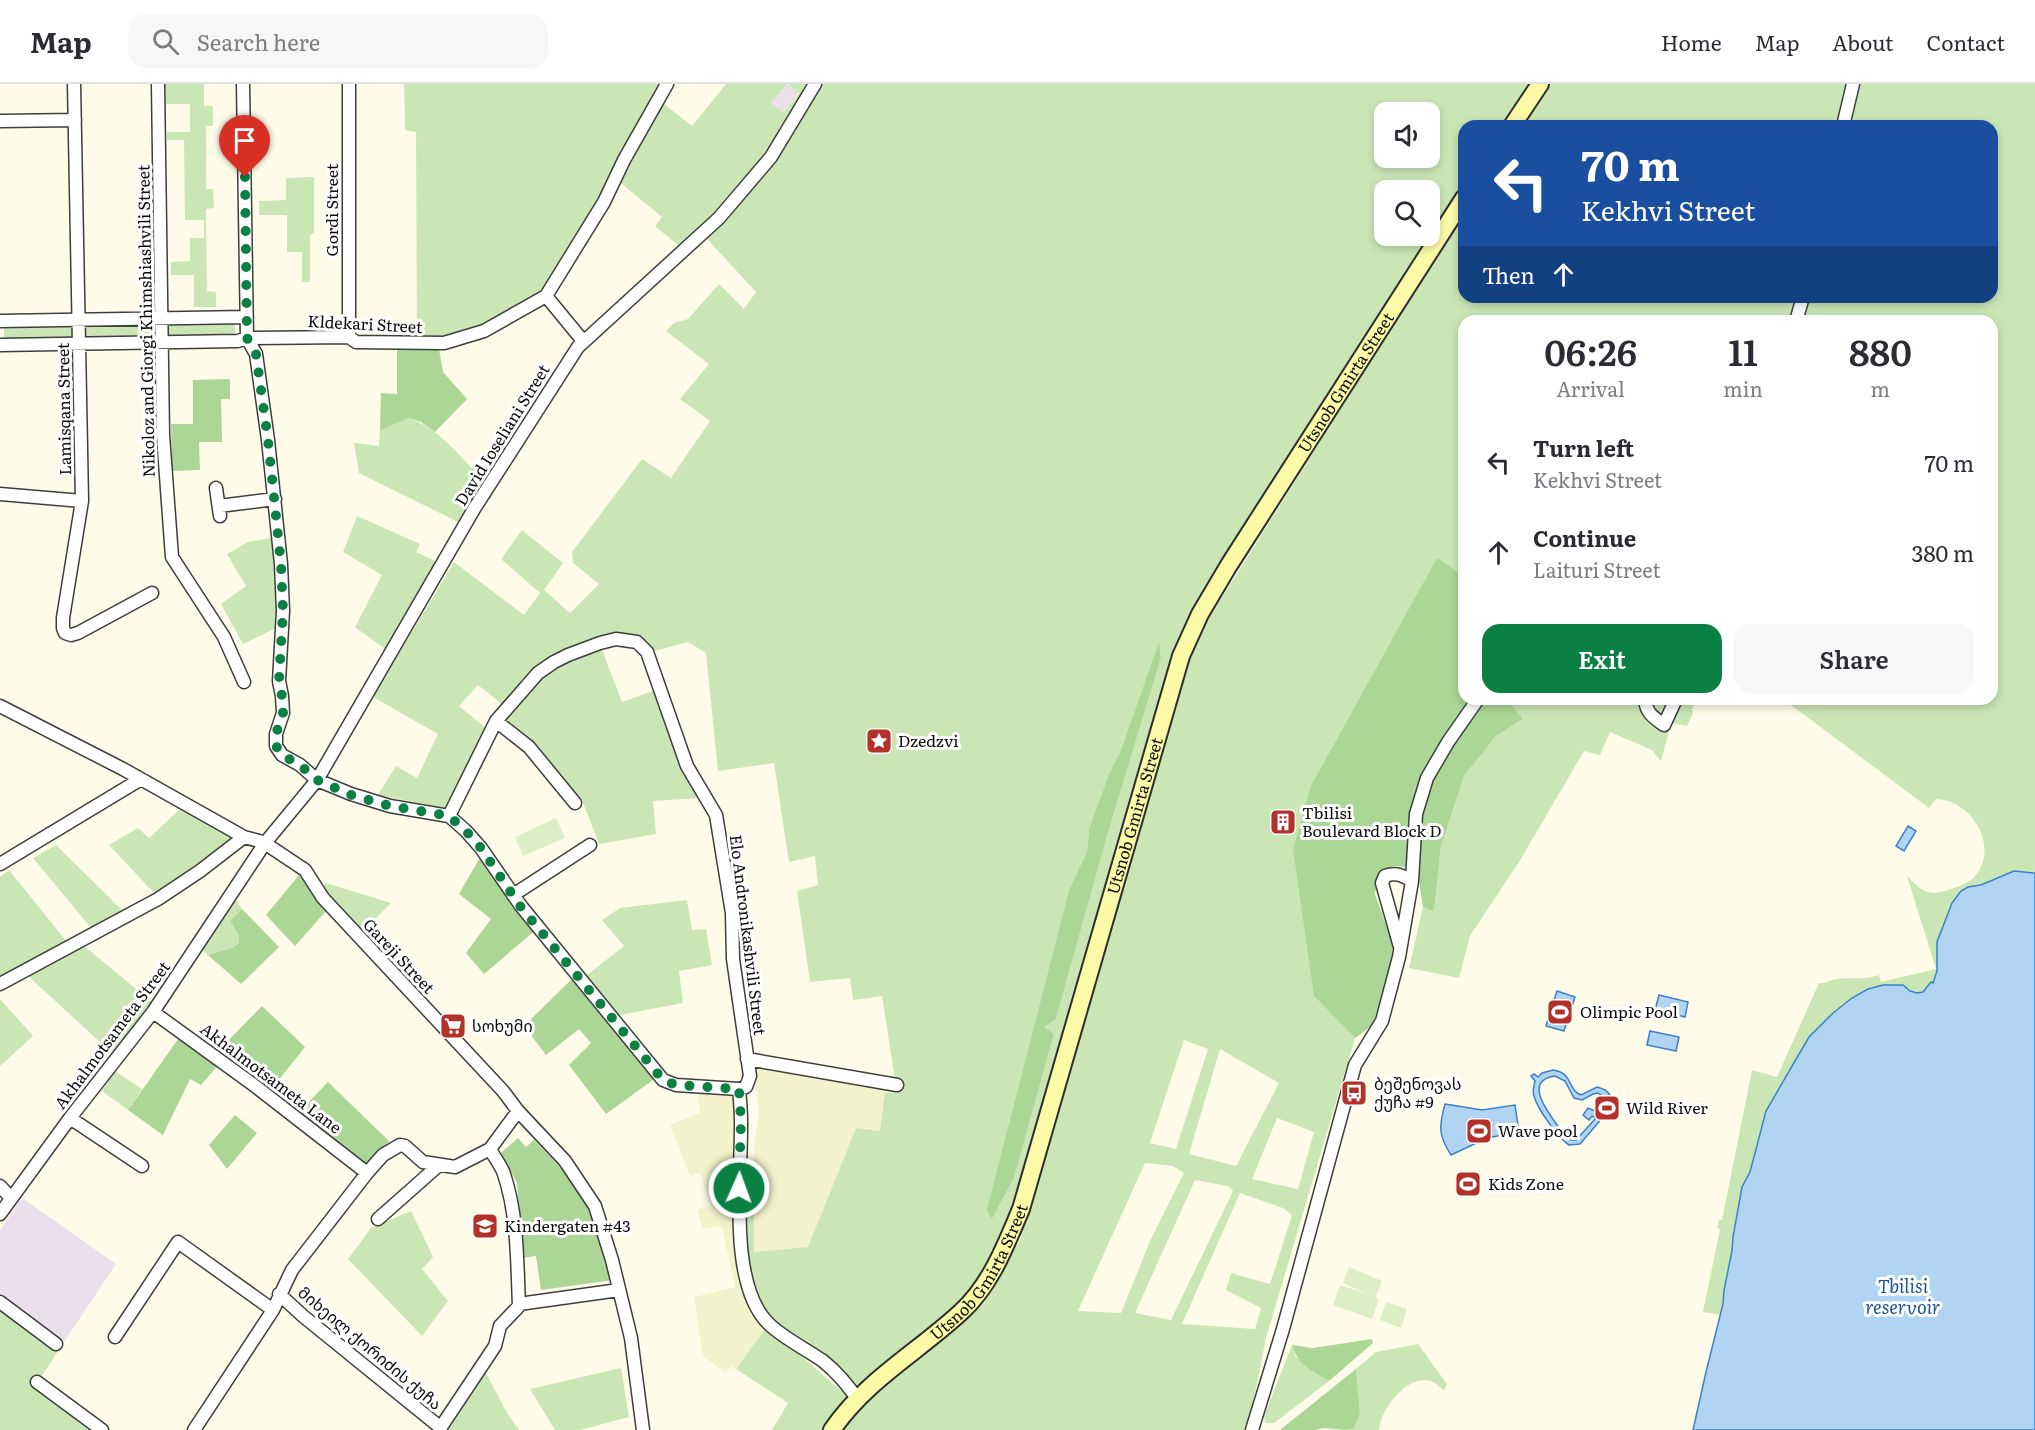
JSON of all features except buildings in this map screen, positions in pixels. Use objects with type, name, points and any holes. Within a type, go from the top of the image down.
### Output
[{"type":"main road","points":[[1516,120],[1540,84]]},
{"type":"main road","name":"Utsnob Gmirta Street","points":[[832,1430],[857,1398],[963,1311],[987,1279],[1002,1253],[1021,1209],[1181,656],[1200,614],[1229,565],[1458,207]]},
{"type":"street","name":"Lamisqana Street","points":[[74,84],[82,501],[63,618],[64,633],[71,635],[78,633],[152,593]]},
{"type":"street","name":"Nikoloz and Giorgi Khimshiashvili Street","points":[[158,84],[162,435],[172,557],[224,637],[244,682]]},
{"type":"street","points":[[243,84],[247,338],[256,354],[281,564],[283,611],[279,681],[283,713],[276,734],[276,746],[282,755],[300,765],[317,780],[351,795],[390,806],[449,816],[481,848],[513,895],[663,1080],[676,1085],[739,1089],[741,1120],[739,1188],[743,1263],[753,1303],[769,1325],[825,1363],[840,1376],[857,1398]]},
{"type":"street","name":"Gordi Street","points":[[349,84],[349,337]]},
{"type":"street","name":"Kldekari Street","points":[[0,345],[349,337],[356,342],[444,343],[484,331],[546,296],[604,202],[624,160],[667,84]]},
{"type":"street","name":"David Ioseliani Street","points":[[265,843],[317,780],[474,509],[583,341],[719,218],[771,157],[815,84]]},
{"type":"street","points":[[1844,120],[1853,84]]},
{"type":"street","points":[[0,121],[75,120]]},
{"type":"street","points":[[546,296],[583,341]]},
{"type":"street","points":[[0,321],[247,317]]},
{"type":"street","points":[[216,488],[220,511],[275,499]]},
{"type":"street","points":[[0,494],[82,501]]},
{"type":"street","name":"Elo Andronikashvili Street","points":[[449,816],[496,721],[538,674],[560,658],[600,642],[616,639],[637,642],[646,652],[687,766],[716,816],[732,913],[733,959],[747,1059],[748,1083],[746,1087],[739,1089]]},
{"type":"street","points":[[1252,1430],[1283,1329],[1355,1065],[1382,1021],[1401,951],[1412,882],[1416,814],[1427,778],[1474,705]]},
{"type":"street","points":[[1646,705],[1650,715],[1664,724],[1673,705]]},
{"type":"street","name":"Gareji Street","points":[[0,706],[141,779],[244,837],[265,843],[305,870],[323,898],[503,1091],[518,1111],[565,1161],[595,1206],[631,1338],[644,1430]]},
{"type":"street","points":[[496,721],[529,747],[575,803]]},
{"type":"street","points":[[0,864],[141,779]]},
{"type":"street","points":[[0,984],[158,899],[200,871],[244,837]]},
{"type":"street","name":"Akhalmotsameta Street","points":[[0,1214],[70,1118],[153,1012],[265,843]]},
{"type":"street","points":[[513,895],[590,845]]},
{"type":"street","points":[[1401,951],[1382,883],[1385,876],[1392,873],[1401,874],[1412,882]]},
{"type":"street","name":"Akhalmotsameta Lane","points":[[153,1012],[255,1086],[367,1173]]},
{"type":"street","points":[[747,1059],[897,1085]]},
{"type":"street","points":[[194,1430],[273,1310],[292,1270],[383,1155],[400,1145],[405,1146],[423,1162],[455,1167],[490,1149],[518,1111]]},
{"type":"street","points":[[70,1118],[142,1166]]},
{"type":"street","points":[[440,1429],[495,1346],[500,1326],[519,1306],[518,1258],[513,1212],[504,1172],[490,1149]]},
{"type":"street","points":[[378,1220],[439,1165]]},
{"type":"street","points":[[0,1186],[11,1198]]},
{"type":"street","points":[[115,1337],[178,1242],[273,1310]]},
{"type":"street","points":[[519,1304],[619,1290]]},
{"type":"street","name":"მიხეილ ქორიძის ქუჩა","points":[[279,1294],[440,1429]]},
{"type":"street","points":[[0,1302],[56,1344]]},
{"type":"street","points":[[37,1382],[102,1430]]},
{"type":"shaded area","points":[[787,84],[799,93],[783,113],[771,103]]},
{"type":"shaded area","points":[[22,1198],[116,1264],[64,1342],[0,1295],[0,1230]]},
{"type":"green space","points":[[162,84],[204,84],[204,106],[213,106],[213,126],[206,126],[206,189],[213,189],[214,208],[206,209],[207,291],[216,292],[216,307],[194,307],[194,275],[171,275],[171,262],[190,261],[190,238],[204,238],[204,220],[185,220],[184,140],[167,140],[167,132],[190,132],[190,104],[162,104]]},
{"type":"green space","points":[[404,84],[671,84],[659,100],[692,126],[726,84],[787,84],[771,103],[783,113],[799,94],[788,84],[810,84],[771,150],[706,223],[679,246],[655,226],[662,217],[611,175],[595,208],[543,293],[481,326],[444,338],[417,340],[416,132],[405,130]]},
{"type":"green space","points":[[821,84],[1528,84],[1507,120],[1458,120],[1458,198],[1440,224],[1440,180],[1374,180],[1374,246],[1426,246],[1347,373],[1192,608],[1174,656],[1024,1182],[1002,1240],[989,1263],[959,1304],[908,1344],[856,1390],[787,1335],[763,1311],[757,1301],[746,1252],[745,1165],[754,1164],[754,1252],[808,1247],[856,1128],[880,1131],[885,1093],[897,1093],[882,996],[853,1000],[850,978],[810,982],[797,891],[818,885],[815,856],[789,862],[774,763],[718,771],[706,653],[688,642],[651,652],[640,638],[627,634],[615,635],[568,650],[503,705],[478,685],[459,706],[486,728],[450,806],[445,808],[378,795],[396,766],[417,778],[438,734],[373,697],[454,562],[524,615],[540,593],[501,559],[522,530],[563,563],[544,590],[570,613],[599,584],[573,563],[572,552],[642,459],[671,478],[710,421],[680,399],[709,364],[666,331],[674,323],[688,319],[719,284],[744,309],[756,292],[706,238],[724,221],[755,184]],"holes":[[[1159,643],[1161,658],[1107,836],[1056,1019],[1043,1027],[1054,1034],[1014,1178],[992,1219],[991,1193],[1069,890],[1087,852],[1089,829],[1109,774],[1121,750]]]},
{"type":"green space","points":[[1547,84],[2035,84],[2035,872],[2014,871],[1976,885],[1952,903],[1937,942],[1937,971],[1933,983],[1923,992],[1852,998],[1809,1037],[1766,1111],[1750,1172],[1742,1188],[1721,1315],[1703,1312],[1720,1229],[1717,1228],[1719,1220],[1722,1220],[1752,1070],[1777,1077],[1819,983],[1879,975],[1881,982],[1936,969],[1907,876],[1926,892],[1937,893],[1970,881],[1982,864],[1985,852],[1983,839],[1971,816],[1961,807],[1949,801],[1936,799],[1929,808],[1791,705],[1998,705],[1998,315],[1458,315],[1458,572],[1437,559],[1314,996],[1355,1038],[1266,1338],[1251,1413],[1244,1430],[842,1430],[872,1392],[985,1302],[1020,1240],[1192,645],[1458,223],[1458,303],[1998,303],[1998,120],[1524,120]],"holes":[[[1184,1040],[1208,1049],[1176,1149],[1150,1143]],[[1220,1049],[1279,1083],[1236,1166],[1189,1154]],[[1277,1118],[1314,1132],[1298,1189],[1252,1179]],[[1145,1163],[1173,1166],[1184,1173],[1150,1241],[1121,1313],[1078,1311]],[[1195,1180],[1228,1186],[1233,1191],[1171,1320],[1135,1313]],[[1240,1193],[1283,1208],[1292,1215],[1270,1284],[1231,1273],[1226,1290],[1261,1308],[1255,1329],[1182,1324]]]},
{"type":"green space","points":[[314,177],[314,233],[310,235],[310,282],[302,282],[302,252],[287,252],[287,215],[259,215],[259,201],[286,200],[286,178]]},
{"type":"green space","points":[[235,324],[235,337],[4,340],[4,327]]},
{"type":"green space","points":[[397,349],[439,349],[443,372],[467,399],[435,432],[421,422],[408,418],[380,431],[381,393],[397,394]]},
{"type":"green space","points":[[230,379],[230,399],[221,399],[222,442],[199,442],[200,470],[172,471],[171,424],[193,424],[193,380]]},
{"type":"green space","points":[[408,418],[431,429],[441,437],[487,484],[462,524],[359,473],[354,443],[379,446],[380,431]]},
{"type":"green space","points":[[357,516],[420,544],[416,552],[439,563],[388,651],[355,627],[382,575],[343,552]]},
{"type":"green space","points":[[276,537],[278,627],[243,644],[221,604],[246,586],[227,554],[248,542]]},
{"type":"green space","points":[[1437,558],[1458,572],[1458,705],[1511,705],[1523,719],[1496,736],[1464,776],[1441,846],[1434,911],[1423,907],[1418,874],[1405,867],[1395,866],[1386,869],[1378,877],[1375,894],[1393,945],[1392,958],[1373,1025],[1355,1038],[1314,996],[1293,849],[1311,786]]},
{"type":"green space","points":[[1159,642],[1161,658],[1107,836],[1056,1019],[1044,1027],[1054,1034],[1014,1178],[992,1219],[987,1210],[1069,890],[1087,852],[1089,829],[1109,774],[1121,750]]},
{"type":"green space","points":[[601,647],[622,702],[656,690],[699,798],[653,801],[656,834],[599,844],[582,800],[534,745],[502,719],[555,665]]},
{"type":"green space","points":[[1511,705],[1694,705],[1687,726],[1671,723],[1661,761],[1652,750],[1610,732],[1600,755],[1584,751],[1519,862],[1470,936],[1459,978],[1409,968],[1423,907],[1434,910],[1441,846],[1464,776],[1496,736],[1523,719]]},
{"type":"green space","points":[[180,809],[237,837],[199,869],[155,894],[109,845],[138,828],[149,838]]},
{"type":"green space","points":[[556,818],[565,838],[523,856],[515,837]]},
{"type":"green space","points":[[56,845],[124,912],[91,928],[33,858]]},
{"type":"green space","points":[[482,854],[537,929],[484,974],[466,953],[491,919],[459,894]]},
{"type":"green space","points":[[9,870],[67,942],[0,979],[0,877]]},
{"type":"green space","points":[[299,875],[327,910],[295,946],[266,915]]},
{"type":"green space","points":[[326,883],[391,903],[361,933],[323,887]]},
{"type":"green space","points":[[236,900],[242,909],[230,921],[239,936],[239,943],[232,948],[208,955],[202,950]]},
{"type":"green space","points":[[687,900],[692,930],[706,929],[712,965],[679,971],[683,1003],[615,1016],[587,975],[624,946],[602,920],[620,908]]},
{"type":"green space","points":[[242,909],[279,947],[241,984],[208,955],[232,948],[239,943],[239,936],[230,921]]},
{"type":"green space","points":[[83,945],[153,1003],[114,1055],[26,974]]},
{"type":"green space","points":[[574,977],[657,1077],[606,1114],[569,1065],[591,1043],[579,1029],[546,1055],[524,1026]]},
{"type":"green space","points":[[0,999],[33,1036],[0,1066]]},
{"type":"green space","points":[[262,1006],[305,1047],[269,1092],[215,1054]]},
{"type":"green space","points":[[181,1035],[219,1064],[201,1085],[190,1079],[163,1135],[128,1110]]},
{"type":"green space","points":[[751,1057],[895,1080],[897,1093],[885,1093],[881,1132],[856,1128],[808,1247],[754,1252],[754,1149],[759,1111]]},
{"type":"green space","points":[[115,1071],[142,1089],[128,1110],[102,1091]]},
{"type":"green space","points":[[328,1082],[389,1141],[369,1164],[363,1164],[297,1114]]},
{"type":"green space","points":[[698,1092],[735,1094],[738,1268],[744,1285],[767,1326],[736,1369],[731,1366],[726,1373],[703,1356],[694,1297],[735,1287],[722,1226],[703,1229],[697,1210],[711,1205],[700,1173],[690,1176],[670,1125],[700,1113]]},
{"type":"green space","points":[[235,1115],[257,1133],[227,1169],[209,1145]]},
{"type":"green space","points":[[518,1138],[526,1147],[534,1140],[578,1186],[592,1207],[613,1280],[541,1290],[536,1256],[523,1258],[517,1183],[501,1153]]},
{"type":"green space","points":[[411,1211],[433,1257],[422,1269],[448,1301],[422,1336],[348,1259],[371,1228]]},
{"type":"green space","points":[[1349,1267],[1382,1281],[1372,1319],[1333,1305],[1340,1285],[1370,1295],[1343,1283]]},
{"type":"green space","points":[[1386,1302],[1407,1309],[1401,1328],[1380,1320]]},
{"type":"green space","points":[[0,1308],[60,1348],[34,1388],[93,1430],[0,1430]]},
{"type":"green space","points":[[767,1326],[847,1396],[828,1430],[772,1430],[788,1403],[736,1369]]},
{"type":"green space","points":[[1372,1339],[1373,1343],[1329,1381],[1302,1363],[1292,1345],[1313,1348]]},
{"type":"green space","points":[[1418,1344],[1447,1384],[1444,1391],[1433,1382],[1424,1380],[1415,1382],[1397,1394],[1390,1403],[1379,1430],[1346,1430],[1354,1428],[1360,1414],[1356,1369],[1376,1352]]},
{"type":"green space","points":[[1292,1345],[1296,1357],[1329,1381],[1274,1423],[1265,1423],[1264,1416]]},
{"type":"green space","points":[[621,1368],[629,1417],[580,1430],[555,1430],[530,1389]]},
{"type":"green space","points":[[1356,1369],[1360,1414],[1354,1428],[1280,1430]]},
{"type":"green space","points":[[486,1373],[507,1413],[519,1430],[446,1430]]},
{"type":"water","points":[[1908,826],[1916,831],[1904,851],[1896,846]]},
{"type":"water","name":"Tbilisi reservoir","points":[[2014,871],[2035,873],[2035,1430],[1693,1430],[1723,1304],[1742,1187],[1750,1172],[1766,1111],[1809,1037],[1852,998],[1868,989],[1883,985],[1903,985],[1917,993],[1923,992],[1931,982],[1933,983],[1937,971],[1937,942],[1952,903],[1961,891],[1968,887],[1981,885]]},
{"type":"water","name":"Olimpic Pool","points":[[1557,991],[1575,997],[1564,1031],[1546,1026]]},
{"type":"water","points":[[1659,995],[1688,1002],[1685,1017],[1655,1010]]},
{"type":"water","points":[[1650,1031],[1679,1037],[1676,1051],[1647,1045]]},
{"type":"water","name":"Wild River","points":[[1553,1070],[1564,1074],[1577,1093],[1581,1095],[1597,1087],[1610,1094],[1610,1109],[1580,1144],[1569,1145],[1564,1141],[1539,1108],[1533,1094],[1535,1081],[1531,1076],[1534,1074],[1538,1077],[1542,1073]],"holes":[[[1555,1076],[1565,1081],[1574,1098],[1582,1100],[1598,1093],[1605,1098],[1606,1102],[1599,1113],[1588,1108],[1583,1115],[1589,1120],[1592,1116],[1596,1118],[1576,1140],[1565,1136],[1548,1112],[1540,1093],[1540,1086],[1544,1079]]]},
{"type":"water","name":"Wave pool","points":[[1445,1104],[1482,1110],[1515,1105],[1519,1132],[1487,1138],[1451,1155],[1441,1130]]},
{"type":"place","name":"Dzedzvi","points":[[879,741]]},
{"type":"place","name":"Tbilisi Boulevard Block D","points":[[1283,822]]},
{"type":"place","name":"Olimpic Pool","points":[[1560,1012]]},
{"type":"place","name":"სოხუმი","points":[[453,1026]]},
{"type":"place","name":"ბეშენოვას ქუჩა #9","points":[[1354,1093]]},
{"type":"place","name":"Wild River","points":[[1607,1108]]},
{"type":"place","name":"Wave pool","points":[[1479,1131]]},
{"type":"place","name":"Kids Zone","points":[[1468,1184]]},
{"type":"place","name":"Kindergaten #43","points":[[485,1226]]},
{"type":"route","points":[[245,177],[247,338],[256,354],[281,564],[283,611],[279,681],[283,713],[276,734],[276,746],[282,755],[300,765],[317,780],[351,795],[390,806],[449,816],[481,848],[520,906],[663,1080],[676,1085],[739,1089],[741,1120],[739,1188]]}]
